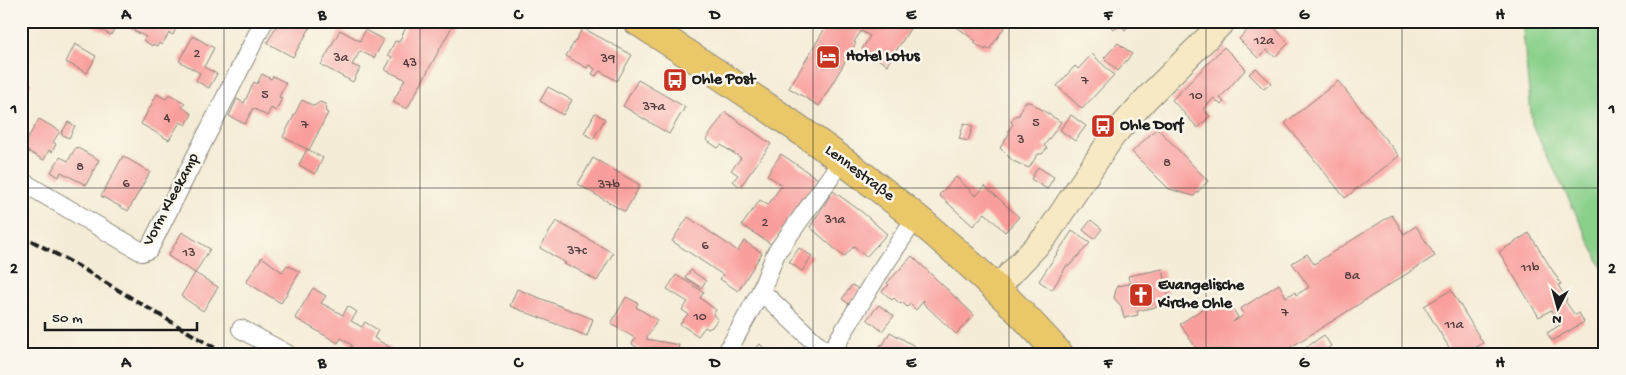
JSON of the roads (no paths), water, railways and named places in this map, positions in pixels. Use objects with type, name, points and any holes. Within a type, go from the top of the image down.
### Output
[{"type":"main road","name":"Lennestraße","points":[[637,21],[723,77],[842,161],[916,217],[997,288],[1030,321],[1058,354]]},
{"type":"street","name":"Vorm Kleekamp","points":[[21,181],[142,252],[149,249],[264,21]]},
{"type":"street","points":[[997,288],[1046,236],[1113,136],[1147,98],[1224,21]]},
{"type":"street","points":[[726,354],[762,291],[776,253],[842,161]]},
{"type":"street","points":[[762,291],[828,354],[916,217]]},
{"type":"street","points":[[241,329],[287,354]]},
{"type":"railway","points":[[21,235],[78,266],[225,354]]},
{"type":"place","name":"Hotel Lotus","points":[[828,57]]},
{"type":"place","name":"Ohle Post","points":[[675,80]]},
{"type":"place","name":"Ohle Dorf","points":[[1103,126]]},
{"type":"place","name":"Evangelische Kirche Ohle","points":[[1141,295]]}]
